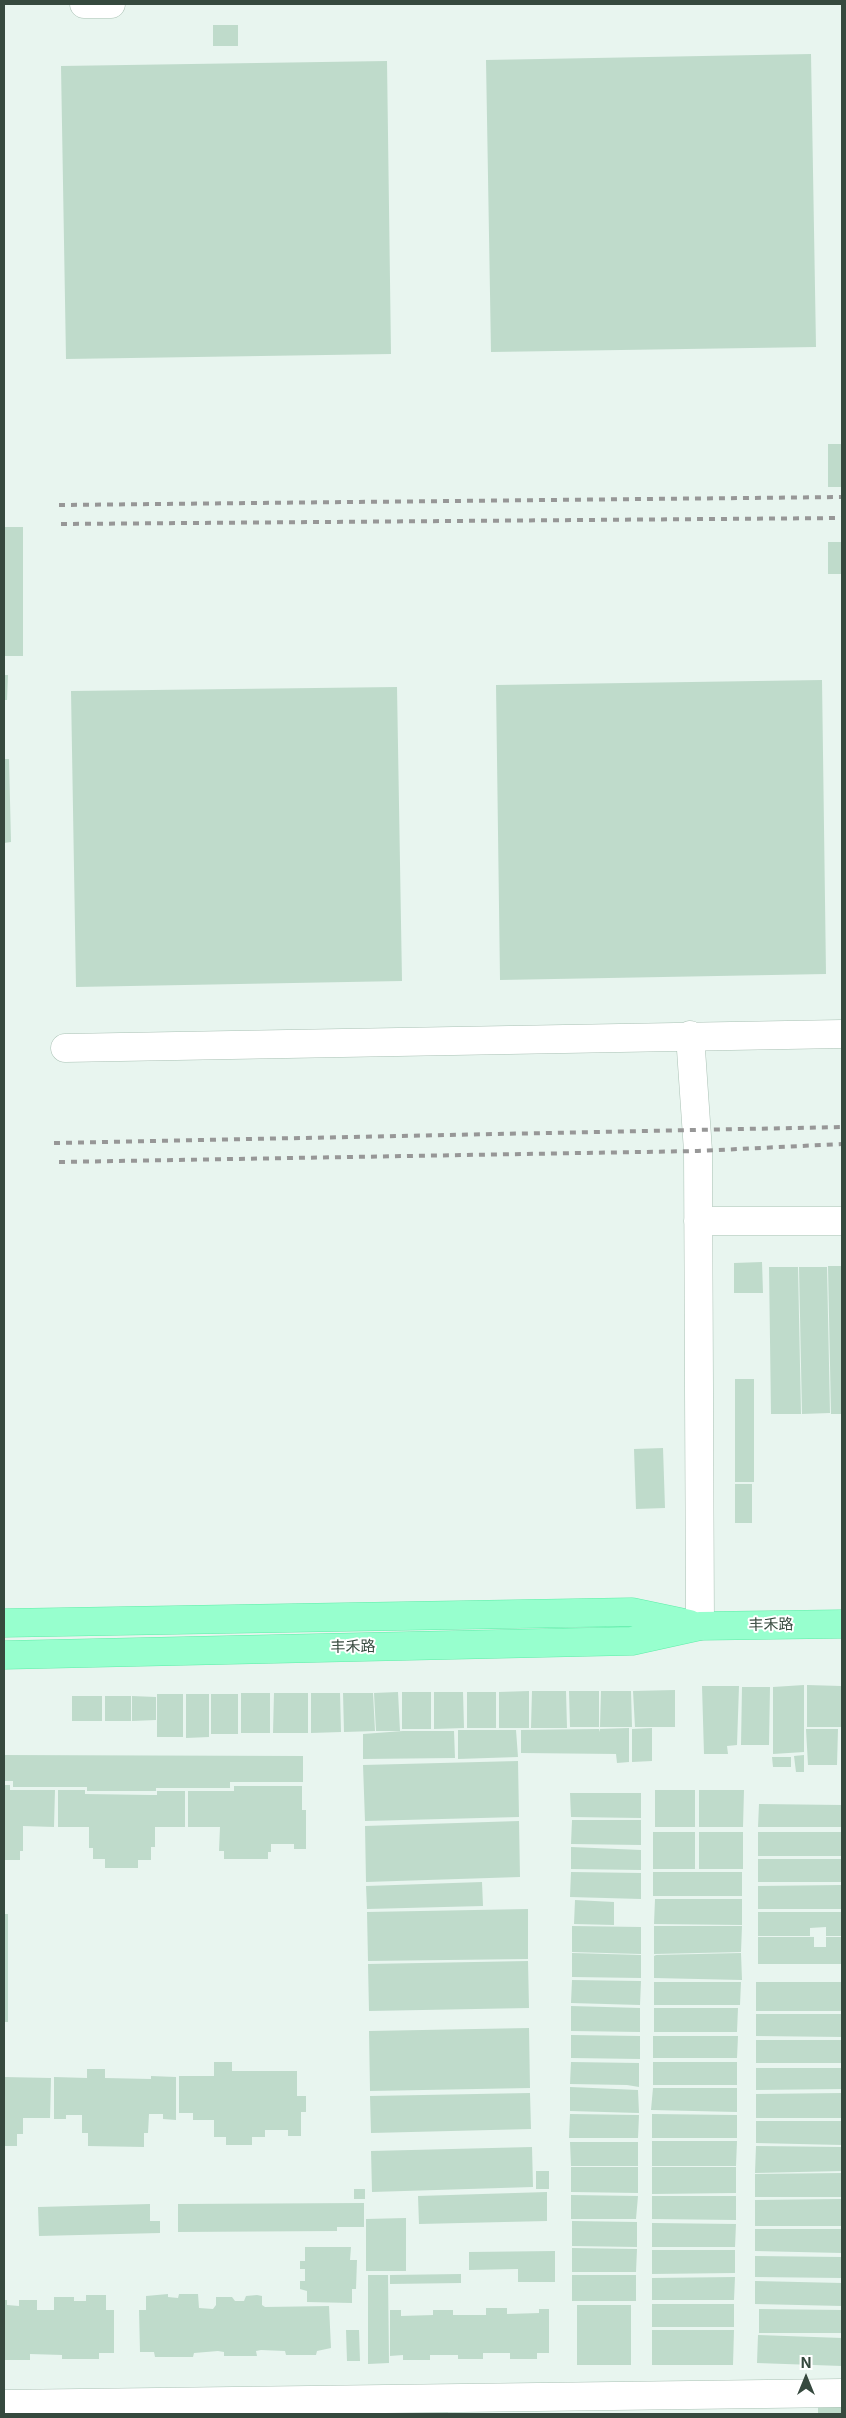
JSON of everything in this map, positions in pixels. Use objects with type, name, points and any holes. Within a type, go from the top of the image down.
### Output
[{"type":"main road","name":"丰禾路","points":[[4,1623],[632,1612],[700,1626]]},
{"type":"main road","name":"丰禾路","points":[[4,1655],[632,1641],[700,1626],[842,1624]]},
{"type":"street","points":[[84,4],[111,4]]},
{"type":"street","points":[[65,1048],[690,1035],[842,1034]]},
{"type":"street","points":[[690,1035],[698,1151],[700,1626]]},
{"type":"street","points":[[698,1221],[842,1221]]},
{"type":"street","points":[[4,2404],[842,2393]]},
{"type":"building","points":[[213,25],[238,25],[238,46],[213,46]]},
{"type":"building","points":[[811,54],[816,347],[491,352],[486,60]]},
{"type":"building","points":[[387,61],[391,354],[66,359],[61,66]]},
{"type":"building","points":[[828,444],[842,444],[842,487],[828,487]]},
{"type":"building","points":[[4,527],[23,527],[23,656],[4,656]]},
{"type":"building","points":[[828,542],[842,542],[842,574],[828,574]]},
{"type":"building","points":[[4,675],[8,675],[7,700],[4,700]]},
{"type":"building","points":[[822,680],[826,974],[500,980],[496,685]]},
{"type":"building","points":[[397,687],[402,981],[76,987],[71,691]]},
{"type":"building","points":[[4,759],[9,759],[11,842],[4,843]]},
{"type":"building","points":[[762,1262],[763,1293],[734,1293],[734,1263]]},
{"type":"building","points":[[828,1266],[842,1266],[842,1414],[831,1414]]},
{"type":"building","points":[[769,1267],[798,1267],[801,1414],[771,1414]]},
{"type":"building","points":[[799,1267],[827,1267],[830,1413],[802,1414]]},
{"type":"building","points":[[735,1379],[754,1379],[754,1482],[735,1482]]},
{"type":"building","points":[[663,1448],[665,1508],[636,1509],[634,1449]]},
{"type":"building","points":[[735,1484],[752,1484],[752,1523],[735,1523]]},
{"type":"building","points":[[804,1685],[804,1752],[773,1754],[773,1687]]},
{"type":"building","points":[[807,1685],[841,1686],[841,1727],[807,1727]]},
{"type":"building","points":[[702,1686],[739,1686],[737,1745],[727,1746],[728,1754],[704,1754]]},
{"type":"building","points":[[742,1687],[770,1687],[769,1745],[741,1745]]},
{"type":"building","points":[[675,1690],[675,1727],[635,1727],[633,1691]]},
{"type":"building","points":[[529,1691],[529,1728],[499,1728],[499,1692]]},
{"type":"building","points":[[532,1691],[566,1691],[567,1728],[531,1728]]},
{"type":"building","points":[[569,1691],[599,1691],[599,1727],[570,1727]]},
{"type":"building","points":[[601,1691],[631,1691],[632,1727],[600,1727]]},
{"type":"building","points":[[398,1692],[400,1731],[376,1731],[374,1693]]},
{"type":"building","points":[[402,1692],[431,1692],[431,1729],[402,1729]]},
{"type":"building","points":[[434,1692],[463,1692],[464,1728],[434,1729]]},
{"type":"building","points":[[467,1692],[496,1692],[496,1728],[467,1728]]},
{"type":"building","points":[[241,1693],[270,1693],[270,1733],[241,1733]]},
{"type":"building","points":[[274,1693],[308,1693],[308,1733],[273,1733]]},
{"type":"building","points":[[311,1693],[340,1693],[341,1732],[311,1733]]},
{"type":"building","points":[[343,1693],[373,1693],[375,1731],[344,1732]]},
{"type":"building","points":[[157,1694],[183,1694],[183,1737],[157,1737]]},
{"type":"building","points":[[186,1694],[209,1694],[209,1737],[186,1738]]},
{"type":"building","points":[[211,1694],[238,1694],[238,1734],[211,1734]]},
{"type":"building","points":[[72,1696],[102,1696],[102,1721],[72,1721]]},
{"type":"building","points":[[105,1696],[131,1696],[131,1721],[105,1721]]},
{"type":"building","points":[[132,1696],[156,1697],[156,1720],[132,1721]]},
{"type":"building","points":[[629,1728],[629,1762],[617,1763],[616,1754],[521,1753],[521,1730],[599,1729],[600,1732],[600,1729]]},
{"type":"building","points":[[652,1728],[652,1761],[632,1762],[632,1729]]},
{"type":"building","points":[[806,1729],[838,1729],[837,1765],[808,1765]]},
{"type":"building","points":[[458,1730],[516,1730],[518,1757],[458,1759]]},
{"type":"building","points":[[403,1731],[454,1731],[455,1758],[363,1759],[363,1734]]},
{"type":"building","points":[[4,1755],[303,1756],[303,1782],[230,1782],[230,1788],[156,1788],[156,1791],[87,1791],[87,1787],[13,1787],[13,1781],[4,1781]]},
{"type":"building","points":[[804,1755],[804,1772],[796,1772],[794,1756]]},
{"type":"building","points":[[772,1757],[791,1757],[791,1767],[773,1767]]},
{"type":"building","points":[[518,1761],[519,1817],[365,1821],[363,1765]]},
{"type":"building","points":[[4,1785],[10,1785],[10,1790],[55,1790],[54,1827],[23,1826],[23,1851],[20,1851],[20,1860],[4,1860]]},
{"type":"building","points":[[234,1786],[302,1786],[302,1810],[306,1810],[306,1849],[294,1849],[294,1844],[271,1844],[271,1852],[268,1852],[268,1859],[224,1859],[224,1851],[219,1851],[220,1827],[188,1827],[188,1791],[234,1791]]},
{"type":"building","points":[[58,1790],[85,1790],[85,1794],[151,1795],[157,1795],[157,1791],[185,1791],[185,1827],[155,1827],[155,1847],[151,1847],[151,1860],[138,1860],[138,1868],[105,1868],[105,1859],[93,1859],[93,1848],[89,1848],[89,1827],[58,1827]]},
{"type":"building","points":[[655,1790],[695,1790],[695,1827],[655,1827]]},
{"type":"building","points":[[699,1790],[744,1790],[743,1827],[699,1827]]},
{"type":"building","points":[[570,1793],[641,1793],[641,1818],[571,1817]]},
{"type":"building","points":[[759,1804],[842,1805],[842,1827],[758,1827]]},
{"type":"building","points":[[572,1820],[641,1820],[641,1845],[571,1844]]},
{"type":"building","points":[[519,1821],[520,1877],[366,1882],[365,1826]]},
{"type":"building","points":[[653,1832],[695,1832],[695,1869],[653,1869]]},
{"type":"building","points":[[699,1832],[743,1832],[743,1869],[699,1869]]},
{"type":"building","points":[[758,1832],[842,1832],[842,1856],[758,1856]]},
{"type":"building","points":[[571,1847],[641,1850],[641,1870],[571,1869]]},
{"type":"building","points":[[758,1859],[842,1859],[842,1882],[758,1882]]},
{"type":"building","points":[[571,1872],[641,1873],[641,1899],[570,1897]]},
{"type":"building","points":[[653,1872],[742,1872],[742,1896],[653,1896]]},
{"type":"building","points":[[482,1882],[483,1906],[367,1909],[366,1886]]},
{"type":"building","points":[[842,1885],[842,1909],[758,1909],[758,1886]]},
{"type":"building","points":[[655,1899],[742,1899],[742,1925],[654,1924]]},
{"type":"building","points":[[575,1900],[614,1902],[614,1925],[574,1924]]},
{"type":"building","points":[[528,1909],[528,1959],[368,1961],[367,1912]]},
{"type":"building","points":[[758,1912],[842,1912],[842,1936],[826,1936],[826,1927],[810,1928],[810,1936],[758,1936]]},
{"type":"building","points":[[4,1914],[8,1914],[8,2022],[4,2022]]},
{"type":"building","points":[[572,1926],[641,1927],[641,1954],[572,1952]]},
{"type":"building","points":[[654,1926],[742,1926],[741,1952],[654,1954]]},
{"type":"building","points":[[758,1937],[814,1937],[814,1947],[826,1947],[826,1937],[842,1937],[842,1964],[758,1964]]},
{"type":"building","points":[[572,1953],[641,1955],[641,1978],[572,1977]]},
{"type":"building","points":[[741,1953],[742,1980],[654,1978],[654,1956],[656,1955]]},
{"type":"building","points":[[528,1961],[529,2008],[369,2011],[368,1964]]},
{"type":"building","points":[[572,1980],[641,1981],[640,2005],[571,2003]]},
{"type":"building","points":[[654,1982],[741,1982],[740,2005],[654,2005]]},
{"type":"building","points":[[756,1982],[842,1982],[842,2011],[756,2011]]},
{"type":"building","points":[[571,2006],[640,2008],[640,2032],[571,2031]]},
{"type":"building","points":[[654,2008],[738,2008],[737,2032],[654,2032]]},
{"type":"building","points":[[756,2014],[842,2014],[842,2037],[756,2036]]},
{"type":"building","points":[[529,2028],[530,2088],[370,2091],[369,2031]]},
{"type":"building","points":[[571,2035],[640,2036],[640,2059],[571,2058]]},
{"type":"building","points":[[653,2036],[738,2036],[737,2058],[653,2058]]},
{"type":"building","points":[[756,2040],[842,2040],[842,2063],[756,2063]]},
{"type":"building","points":[[214,2062],[232,2062],[232,2071],[297,2071],[297,2096],[306,2096],[306,2112],[301,2112],[301,2136],[288,2136],[288,2130],[265,2130],[265,2137],[252,2137],[252,2145],[226,2145],[226,2137],[214,2137],[214,2120],[193,2120],[193,2113],[179,2113],[179,2076],[214,2076]]},
{"type":"building","points":[[571,2062],[639,2063],[639,2087],[570,2084]]},
{"type":"building","points":[[653,2062],[737,2062],[737,2085],[653,2085]]},
{"type":"building","points":[[756,2068],[842,2068],[842,2089],[756,2090]]},
{"type":"building","points":[[87,2069],[105,2069],[105,2078],[151,2079],[151,2076],[176,2077],[176,2120],[163,2119],[163,2114],[149,2114],[148,2133],[144,2133],[144,2147],[88,2146],[88,2133],[82,2133],[82,2115],[66,2115],[66,2119],[54,2119],[54,2077],[87,2078]]},
{"type":"building","points":[[4,2077],[51,2078],[50,2118],[23,2118],[23,2134],[17,2134],[17,2146],[4,2146]]},
{"type":"building","points":[[570,2087],[638,2090],[639,2113],[570,2111]]},
{"type":"building","points":[[653,2088],[737,2088],[737,2112],[651,2110]]},
{"type":"building","points":[[530,2093],[531,2129],[371,2133],[370,2096]]},
{"type":"building","points":[[842,2093],[842,2118],[756,2118],[756,2094]]},
{"type":"building","points":[[570,2114],[639,2115],[638,2138],[569,2138]]},
{"type":"building","points":[[652,2114],[737,2115],[737,2138],[652,2138]]},
{"type":"building","points":[[756,2121],[842,2121],[842,2145],[756,2143]]},
{"type":"building","points":[[652,2141],[737,2141],[736,2166],[652,2166]]},
{"type":"building","points":[[570,2142],[638,2142],[638,2166],[571,2166]]},
{"type":"building","points":[[756,2146],[842,2147],[842,2171],[755,2173]]},
{"type":"building","points":[[532,2147],[533,2187],[372,2192],[371,2151]]},
{"type":"building","points":[[571,2167],[638,2167],[638,2193],[571,2192]]},
{"type":"building","points":[[652,2167],[736,2167],[736,2193],[652,2194]]},
{"type":"building","points":[[536,2171],[549,2171],[549,2189],[536,2189]]},
{"type":"building","points":[[842,2173],[842,2197],[755,2197],[755,2174]]},
{"type":"building","points":[[354,2189],[365,2189],[365,2199],[354,2199]]},
{"type":"building","points":[[547,2192],[547,2221],[419,2224],[418,2196]]},
{"type":"building","points":[[571,2195],[638,2196],[636,2219],[571,2219]]},
{"type":"building","points":[[652,2196],[736,2196],[736,2220],[652,2219]]},
{"type":"building","points":[[842,2199],[842,2226],[755,2226],[755,2200]]},
{"type":"building","points":[[364,2203],[364,2227],[337,2227],[337,2231],[178,2232],[178,2204]]},
{"type":"building","points":[[150,2204],[150,2221],[160,2221],[160,2233],[39,2236],[38,2207]]},
{"type":"building","points":[[406,2218],[406,2271],[366,2271],[366,2219]]},
{"type":"building","points":[[572,2221],[637,2222],[637,2247],[572,2246]]},
{"type":"building","points":[[652,2223],[736,2224],[735,2247],[652,2247]]},
{"type":"building","points":[[755,2229],[842,2229],[842,2253],[755,2251]]},
{"type":"building","points":[[305,2247],[351,2247],[350,2260],[357,2260],[356,2289],[352,2289],[352,2303],[307,2302],[307,2291],[300,2289],[300,2281],[305,2281],[305,2269],[300,2269],[300,2261],[305,2261]]},
{"type":"building","points":[[572,2248],[637,2249],[636,2272],[572,2272]]},
{"type":"building","points":[[652,2250],[735,2250],[735,2273],[652,2274]]},
{"type":"building","points":[[555,2251],[555,2282],[518,2282],[518,2269],[469,2270],[469,2252]]},
{"type":"building","points":[[755,2256],[842,2257],[842,2278],[755,2277]]},
{"type":"building","points":[[461,2274],[461,2283],[390,2284],[390,2275]]},
{"type":"building","points":[[368,2275],[388,2275],[389,2363],[368,2364]]},
{"type":"building","points":[[572,2275],[636,2275],[636,2301],[572,2301]]},
{"type":"building","points":[[735,2277],[734,2300],[652,2300],[652,2278]]},
{"type":"building","points":[[755,2281],[842,2283],[842,2306],[755,2304]]},
{"type":"building","points":[[168,2294],[168,2297],[178,2298],[179,2294],[198,2294],[199,2308],[213,2309],[216,2305],[216,2297],[232,2297],[235,2301],[244,2301],[246,2296],[257,2295],[262,2296],[262,2305],[265,2307],[329,2306],[331,2348],[317,2351],[316,2355],[286,2355],[285,2351],[261,2350],[256,2351],[257,2356],[224,2356],[224,2352],[218,2351],[194,2353],[193,2357],[155,2357],[154,2352],[140,2352],[139,2310],[146,2310],[146,2296]]},
{"type":"building","points":[[86,2295],[106,2295],[106,2310],[114,2310],[114,2353],[99,2353],[99,2359],[62,2359],[62,2355],[30,2354],[30,2360],[4,2360],[4,2300],[7,2300],[7,2305],[19,2306],[19,2300],[37,2300],[37,2310],[54,2310],[54,2297],[74,2297],[74,2301],[86,2301]]},
{"type":"building","points":[[652,2304],[734,2304],[734,2327],[652,2327]]},
{"type":"building","points":[[577,2305],[631,2305],[631,2365],[577,2365]]},
{"type":"building","points":[[486,2308],[507,2308],[507,2314],[539,2313],[539,2309],[549,2309],[549,2353],[537,2353],[537,2359],[510,2359],[510,2353],[483,2353],[483,2359],[458,2359],[458,2355],[430,2355],[430,2360],[403,2360],[403,2355],[390,2356],[390,2310],[401,2310],[401,2316],[433,2315],[433,2310],[453,2310],[453,2315],[486,2315]]},
{"type":"building","points":[[759,2309],[842,2310],[842,2333],[759,2333]]},
{"type":"building","points":[[346,2330],[359,2330],[360,2361],[347,2361]]},
{"type":"building","points":[[652,2330],[734,2330],[733,2365],[652,2365]]},
{"type":"building","points":[[758,2335],[842,2338],[842,2366],[757,2363]]},
{"type":"building","points":[[818,2405],[842,2405],[842,2414],[818,2414]]},
{"type":"building","points":[[290,2409],[448,2409],[448,2414],[290,2414]]},
{"type":"railway","points":[[59,505],[842,497]]},
{"type":"railway","points":[[61,524],[842,518]]},
{"type":"railway","points":[[54,1143],[842,1127]]},
{"type":"railway","points":[[59,1162],[698,1151],[842,1144]]}]
